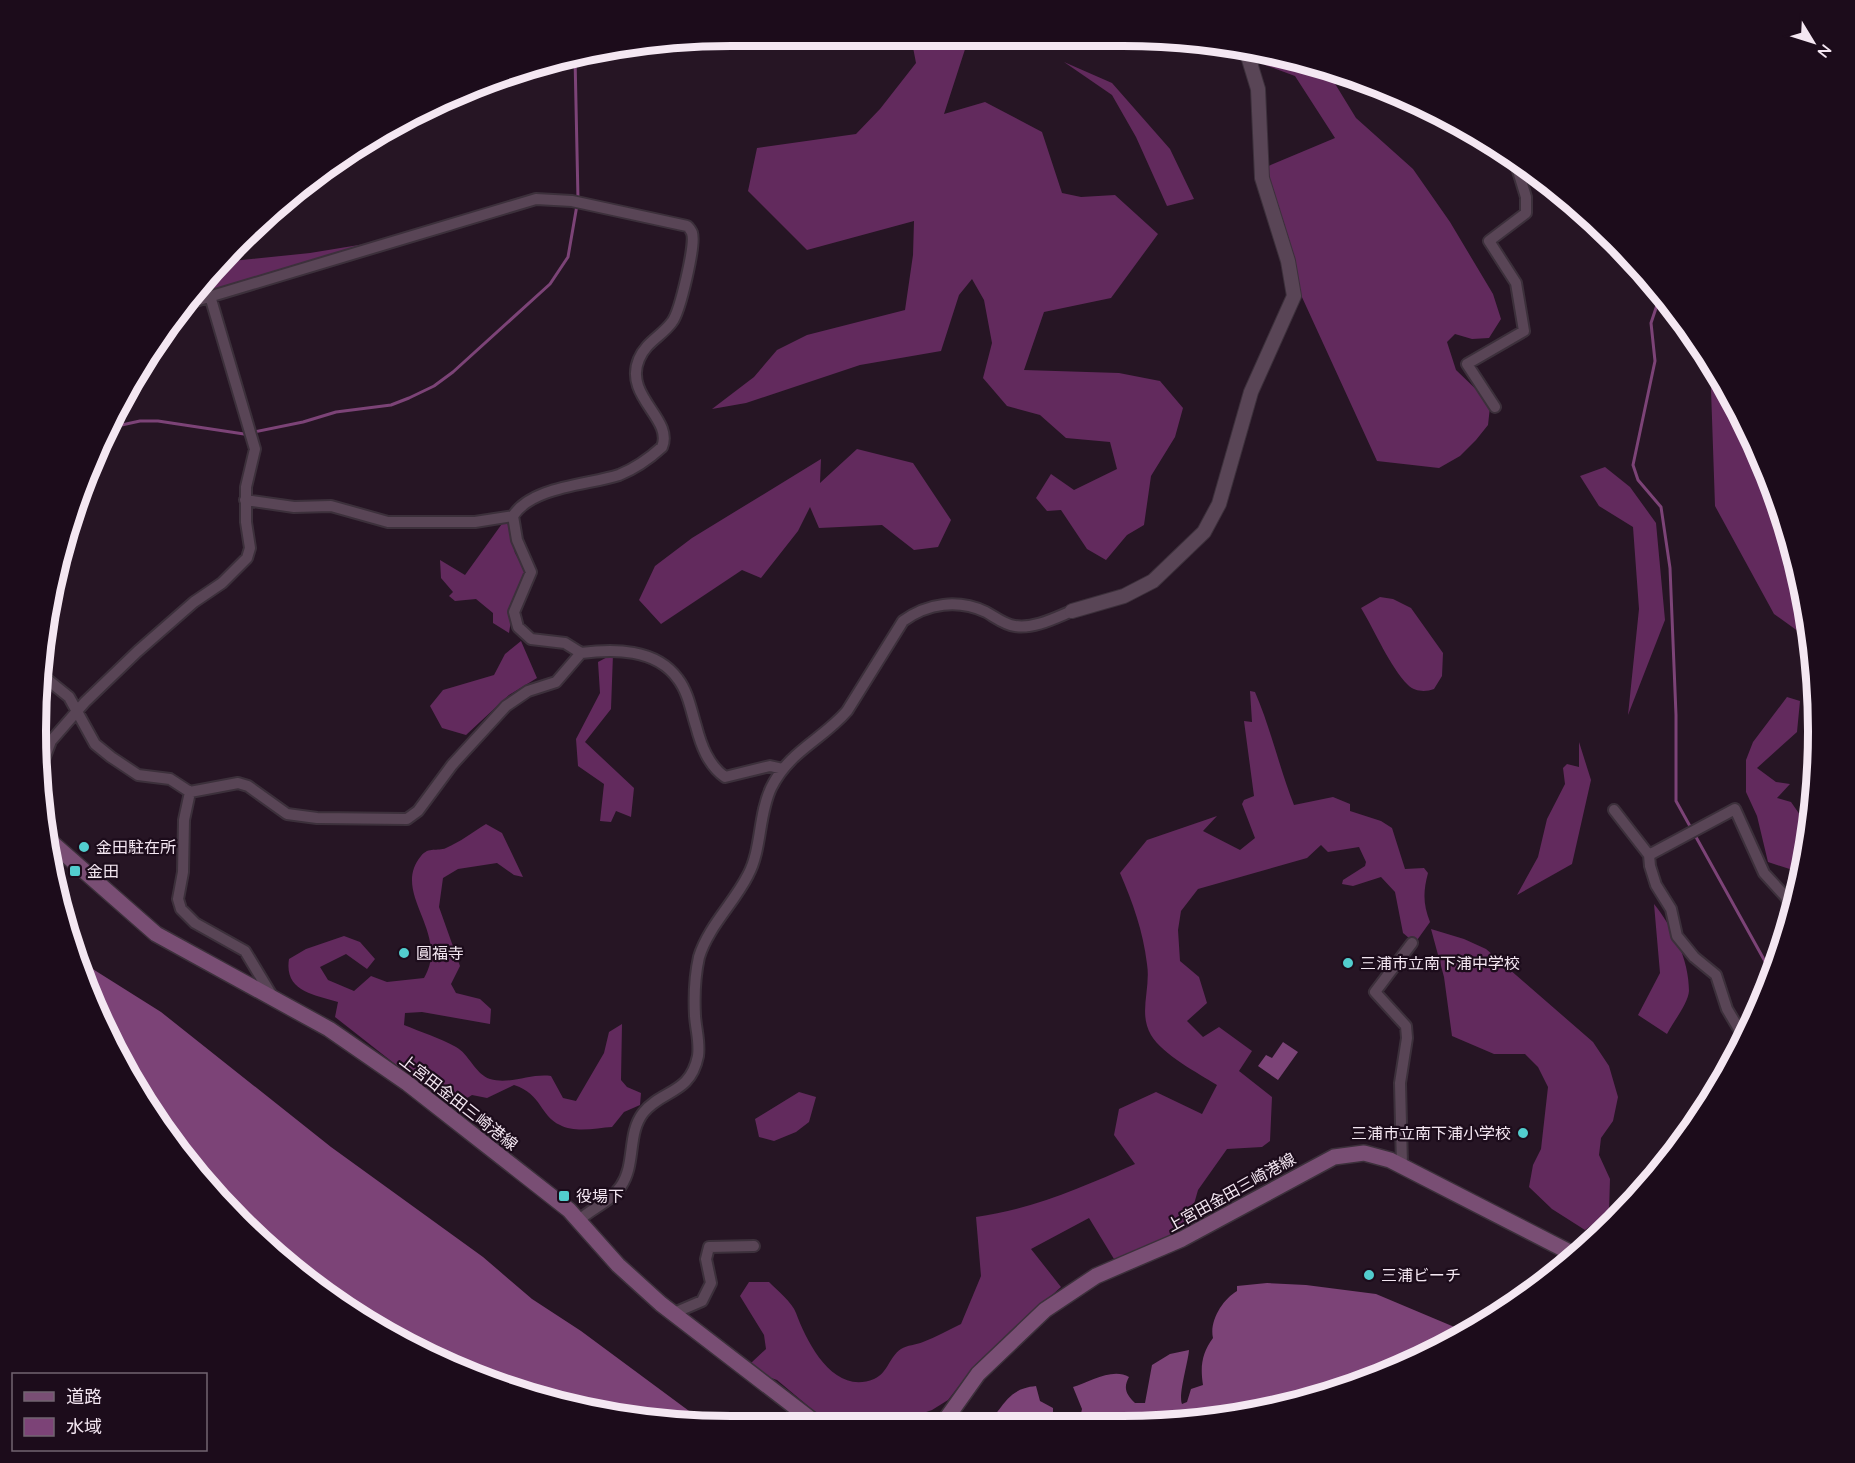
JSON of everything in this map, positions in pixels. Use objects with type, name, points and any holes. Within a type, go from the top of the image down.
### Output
[{"type":"main road","name":"上宮田金田三崎港線","points":[[57,847],[147,928],[178,949],[329,1029],[372,1057],[579,1220],[618,1265],[674,1313],[807,1416]]},
{"type":"main road","name":"上宮田金田三崎港線","points":[[948,1416],[978,1374],[1045,1310],[1096,1276],[1182,1239],[1334,1157],[1347,1154],[1376,1155],[1402,1166],[1569,1252]]},
{"type":"street","points":[[579,1220],[612,1196],[622,1185],[631,1158],[633,1137],[644,1112],[678,1090],[692,1072],[699,1040],[694,1000],[699,957],[711,933],[748,875],[771,788],[783,769],[805,745],[836,724],[847,711],[903,621],[918,611],[957,604],[981,610],[1018,627],[1050,620],[1124,596],[1154,581],[1204,532],[1219,504],[1251,392],[1294,296],[1288,261],[1262,178],[1258,89],[1249,58]]},
{"type":"street","points":[[1495,407],[1467,364],[1524,331],[1516,283],[1489,241],[1527,213],[1526,197],[1519,172]]},
{"type":"street","points":[[200,299],[536,199],[577,202],[681,223],[692,233],[680,309],[670,325],[645,347],[635,372],[637,387],[660,425],[664,443],[654,454],[622,474],[555,490],[517,510],[513,516],[517,540],[531,572],[514,612],[518,627],[531,639],[565,643],[581,653],[623,651],[655,661],[671,671],[682,686],[710,761],[725,777],[770,766],[783,769]]},
{"type":"street","points":[[47,752],[51,741],[77,712],[138,651],[194,602],[218,586],[247,558],[250,549],[245,500],[255,449],[210,296]]},
{"type":"street","points":[[245,500],[294,507],[331,506],[388,522],[475,522],[513,516]]},
{"type":"street","points":[[49,681],[69,697],[94,744],[138,775],[170,779],[190,792],[238,783],[252,789],[287,814],[317,819],[407,819],[418,811],[452,765],[506,706],[528,691],[556,682],[581,653]]},
{"type":"street","points":[[190,792],[184,820],[183,872],[178,900],[181,909],[195,923],[245,951],[274,1000]]},
{"type":"street","points":[[1649,855],[1735,809],[1764,873],[1787,900]]},
{"type":"street","points":[[1614,810],[1649,855],[1653,875],[1671,909],[1677,936],[1694,957],[1716,975],[1726,1009],[1740,1031]]},
{"type":"street","points":[[1402,1166],[1400,1083],[1407,1038],[1406,1026],[1375,992],[1412,943]]},
{"type":"street","points":[[674,1313],[702,1301],[711,1283],[706,1259],[709,1247],[754,1246]]},
{"type":"shaded area","points":[[913,46],[966,46],[944,114],[985,102],[1042,132],[1062,193],[1081,197],[1115,195],[1158,234],[1111,298],[1044,312],[1024,370],[1119,373],[1160,381],[1183,408],[1175,437],[1151,476],[1144,525],[1127,535],[1106,560],[1087,549],[1061,510],[1047,511],[1036,498],[1051,474],[1074,490],[1117,469],[1110,442],[1066,438],[1040,415],[1007,406],[983,378],[992,343],[984,300],[972,279],[959,295],[941,351],[860,365],[746,403],[712,409],[754,377],[777,350],[807,335],[905,310],[913,255],[914,221],[807,250],[748,191],[757,148],[856,134],[880,109],[916,63]]},
{"type":"shaded area","points":[[1262,61],[1332,80],[1356,118],[1413,169],[1450,222],[1493,294],[1501,319],[1489,338],[1472,339],[1455,334],[1447,342],[1456,370],[1482,395],[1490,407],[1488,425],[1460,456],[1439,468],[1377,461],[1301,295],[1266,167],[1335,138],[1295,76],[1265,65]]},
{"type":"shaded area","points":[[1064,62],[1112,83],[1170,149],[1194,199],[1167,206],[1136,137],[1112,95]]},
{"type":"shaded area","points":[[377,242],[205,294],[234,261],[310,253]]},
{"type":"shaded area","points":[[1711,379],[1738,429],[1772,511],[1785,554],[1801,634],[1774,614],[1715,506]]},
{"type":"shaded area","points":[[857,449],[913,463],[951,520],[938,547],[914,550],[882,525],[819,528],[810,507],[798,531],[761,578],[742,570],[661,624],[639,600],[655,566],[692,538],[821,459],[820,483]]},
{"type":"shaded area","points":[[1605,467],[1630,487],[1656,523],[1665,620],[1628,715],[1639,609],[1633,527],[1599,506],[1580,476]]},
{"type":"shaded area","points":[[504,521],[507,521],[515,553],[526,572],[515,596],[509,633],[493,623],[493,613],[476,599],[455,601],[449,596],[453,592],[441,578],[440,560],[465,575]]},
{"type":"shaded area","points":[[1380,597],[1393,599],[1411,608],[1443,653],[1442,676],[1434,689],[1421,691],[1411,687],[1389,659],[1361,608]]},
{"type":"shaded area","points":[[521,641],[537,678],[509,695],[466,735],[442,728],[430,706],[443,690],[494,675],[505,654]]},
{"type":"shaded area","points":[[613,654],[611,709],[585,742],[634,788],[631,817],[616,811],[611,822],[600,821],[604,784],[578,766],[576,739],[600,693],[598,662]]},
{"type":"shaded area","points":[[1250,691],[1255,692],[1261,706],[1294,805],[1333,797],[1350,804],[1350,811],[1381,821],[1392,828],[1405,869],[1424,868],[1428,873],[1424,898],[1430,922],[1415,943],[1403,933],[1395,892],[1381,877],[1353,886],[1342,884],[1343,880],[1365,866],[1366,862],[1359,847],[1328,852],[1321,845],[1307,858],[1198,889],[1181,911],[1178,930],[1180,961],[1199,977],[1207,1003],[1187,1021],[1203,1037],[1219,1027],[1252,1051],[1239,1071],[1272,1097],[1270,1141],[1262,1147],[1227,1149],[1198,1190],[1186,1232],[1114,1259],[1089,1218],[1031,1249],[1061,1287],[976,1364],[948,1400],[932,1410],[915,1416],[820,1416],[777,1380],[751,1371],[751,1363],[766,1349],[764,1335],[740,1296],[749,1282],[769,1282],[784,1296],[794,1309],[815,1352],[835,1373],[846,1380],[860,1382],[874,1379],[882,1373],[901,1349],[928,1340],[961,1324],[981,1276],[976,1217],[1038,1203],[1135,1164],[1114,1135],[1119,1109],[1156,1092],[1202,1114],[1217,1085],[1164,1050],[1147,1027],[1145,1009],[1148,973],[1143,940],[1120,873],[1147,840],[1217,816],[1203,831],[1240,850],[1255,838],[1242,804],[1244,800],[1254,796],[1244,721],[1252,722]]},
{"type":"shaded area","points":[[1787,697],[1800,701],[1797,732],[1757,768],[1776,782],[1790,784],[1777,798],[1791,802],[1803,819],[1794,870],[1768,862],[1757,816],[1746,792],[1746,760],[1753,742]]},
{"type":"shaded area","points":[[1579,742],[1591,780],[1572,864],[1517,895],[1538,857],[1547,819],[1565,784],[1563,768],[1567,764],[1579,767]]},
{"type":"shaded area","points":[[486,824],[502,833],[523,877],[514,875],[497,863],[458,869],[443,878],[439,907],[460,966],[451,984],[456,993],[480,999],[491,1009],[490,1024],[422,1012],[405,1013],[404,1025],[461,1050],[480,1073],[490,1079],[505,1081],[551,1076],[563,1098],[576,1101],[604,1053],[609,1032],[622,1024],[621,1080],[627,1087],[641,1093],[640,1105],[624,1112],[612,1127],[579,1129],[560,1125],[548,1116],[536,1099],[514,1085],[487,1098],[472,1095],[451,1108],[335,1017],[338,1002],[302,990],[291,978],[289,959],[306,949],[344,936],[360,942],[375,959],[367,969],[346,954],[320,967],[328,980],[354,991],[371,976],[387,982],[424,978],[430,961],[431,945],[415,899],[412,884],[413,870],[424,853],[451,846]]},
{"type":"shaded area","points":[[1654,904],[1679,944],[1688,979],[1689,991],[1686,1002],[1667,1034],[1638,1015],[1660,973]]},
{"type":"shaded area","points":[[1431,929],[1464,939],[1486,949],[1593,1042],[1609,1066],[1618,1097],[1613,1121],[1601,1138],[1599,1155],[1610,1179],[1609,1212],[1585,1230],[1552,1209],[1529,1187],[1533,1165],[1541,1149],[1548,1087],[1538,1067],[1525,1054],[1494,1054],[1452,1036],[1444,977]]},
{"type":"shaded area","points":[[799,1092],[816,1097],[809,1122],[796,1132],[774,1141],[759,1137],[755,1119]]},
{"type":"water","points":[[88,966],[161,1012],[331,1147],[483,1257],[532,1299],[581,1331],[695,1415],[642,1411],[598,1403],[511,1380],[429,1346],[389,1325],[314,1275],[247,1216],[188,1149],[138,1074],[117,1034]]},
{"type":"water","points":[[1283,1042],[1298,1052],[1278,1080],[1258,1066],[1266,1055],[1272,1058]]},
{"type":"water","points":[[1267,1283],[1306,1285],[1376,1294],[1459,1329],[1386,1364],[1301,1393],[1213,1411],[1168,1415],[1080,1416],[1082,1409],[1073,1387],[1108,1374],[1123,1374],[1129,1377],[1126,1391],[1129,1397],[1135,1403],[1145,1403],[1152,1365],[1170,1354],[1189,1350],[1181,1394],[1182,1404],[1187,1402],[1191,1389],[1203,1385],[1203,1360],[1206,1349],[1213,1338],[1215,1318],[1222,1305],[1237,1291],[1237,1286]]},
{"type":"water","points":[[1036,1386],[1040,1401],[1053,1408],[1053,1416],[994,1416],[1006,1401],[1023,1389]]},
{"type":"waterway","points":[[575,65],[578,199]]},
{"type":"waterway","points":[[119,426],[140,421],[158,421],[244,434],[303,422],[336,412],[391,405],[434,386],[453,372],[550,284],[568,257],[577,205]]},
{"type":"waterway","points":[[1658,303],[1651,323],[1655,361],[1633,465],[1638,480],[1661,507],[1670,568],[1676,715],[1676,801],[1767,965]]},
{"type":"place","name":"金田駐在所","points":[[84,847]]},
{"type":"place","name":"金田","points":[[75,871]]},
{"type":"place","name":"圓福寺","points":[[404,953]]},
{"type":"place","name":"三浦市立南下浦中学校","points":[[1348,963]]},
{"type":"place","name":"三浦市立南下浦小学校","points":[[1523,1133]]},
{"type":"place","name":"役場下","points":[[564,1196]]},
{"type":"place","name":"三浦ビーチ","points":[[1369,1275]]}]
